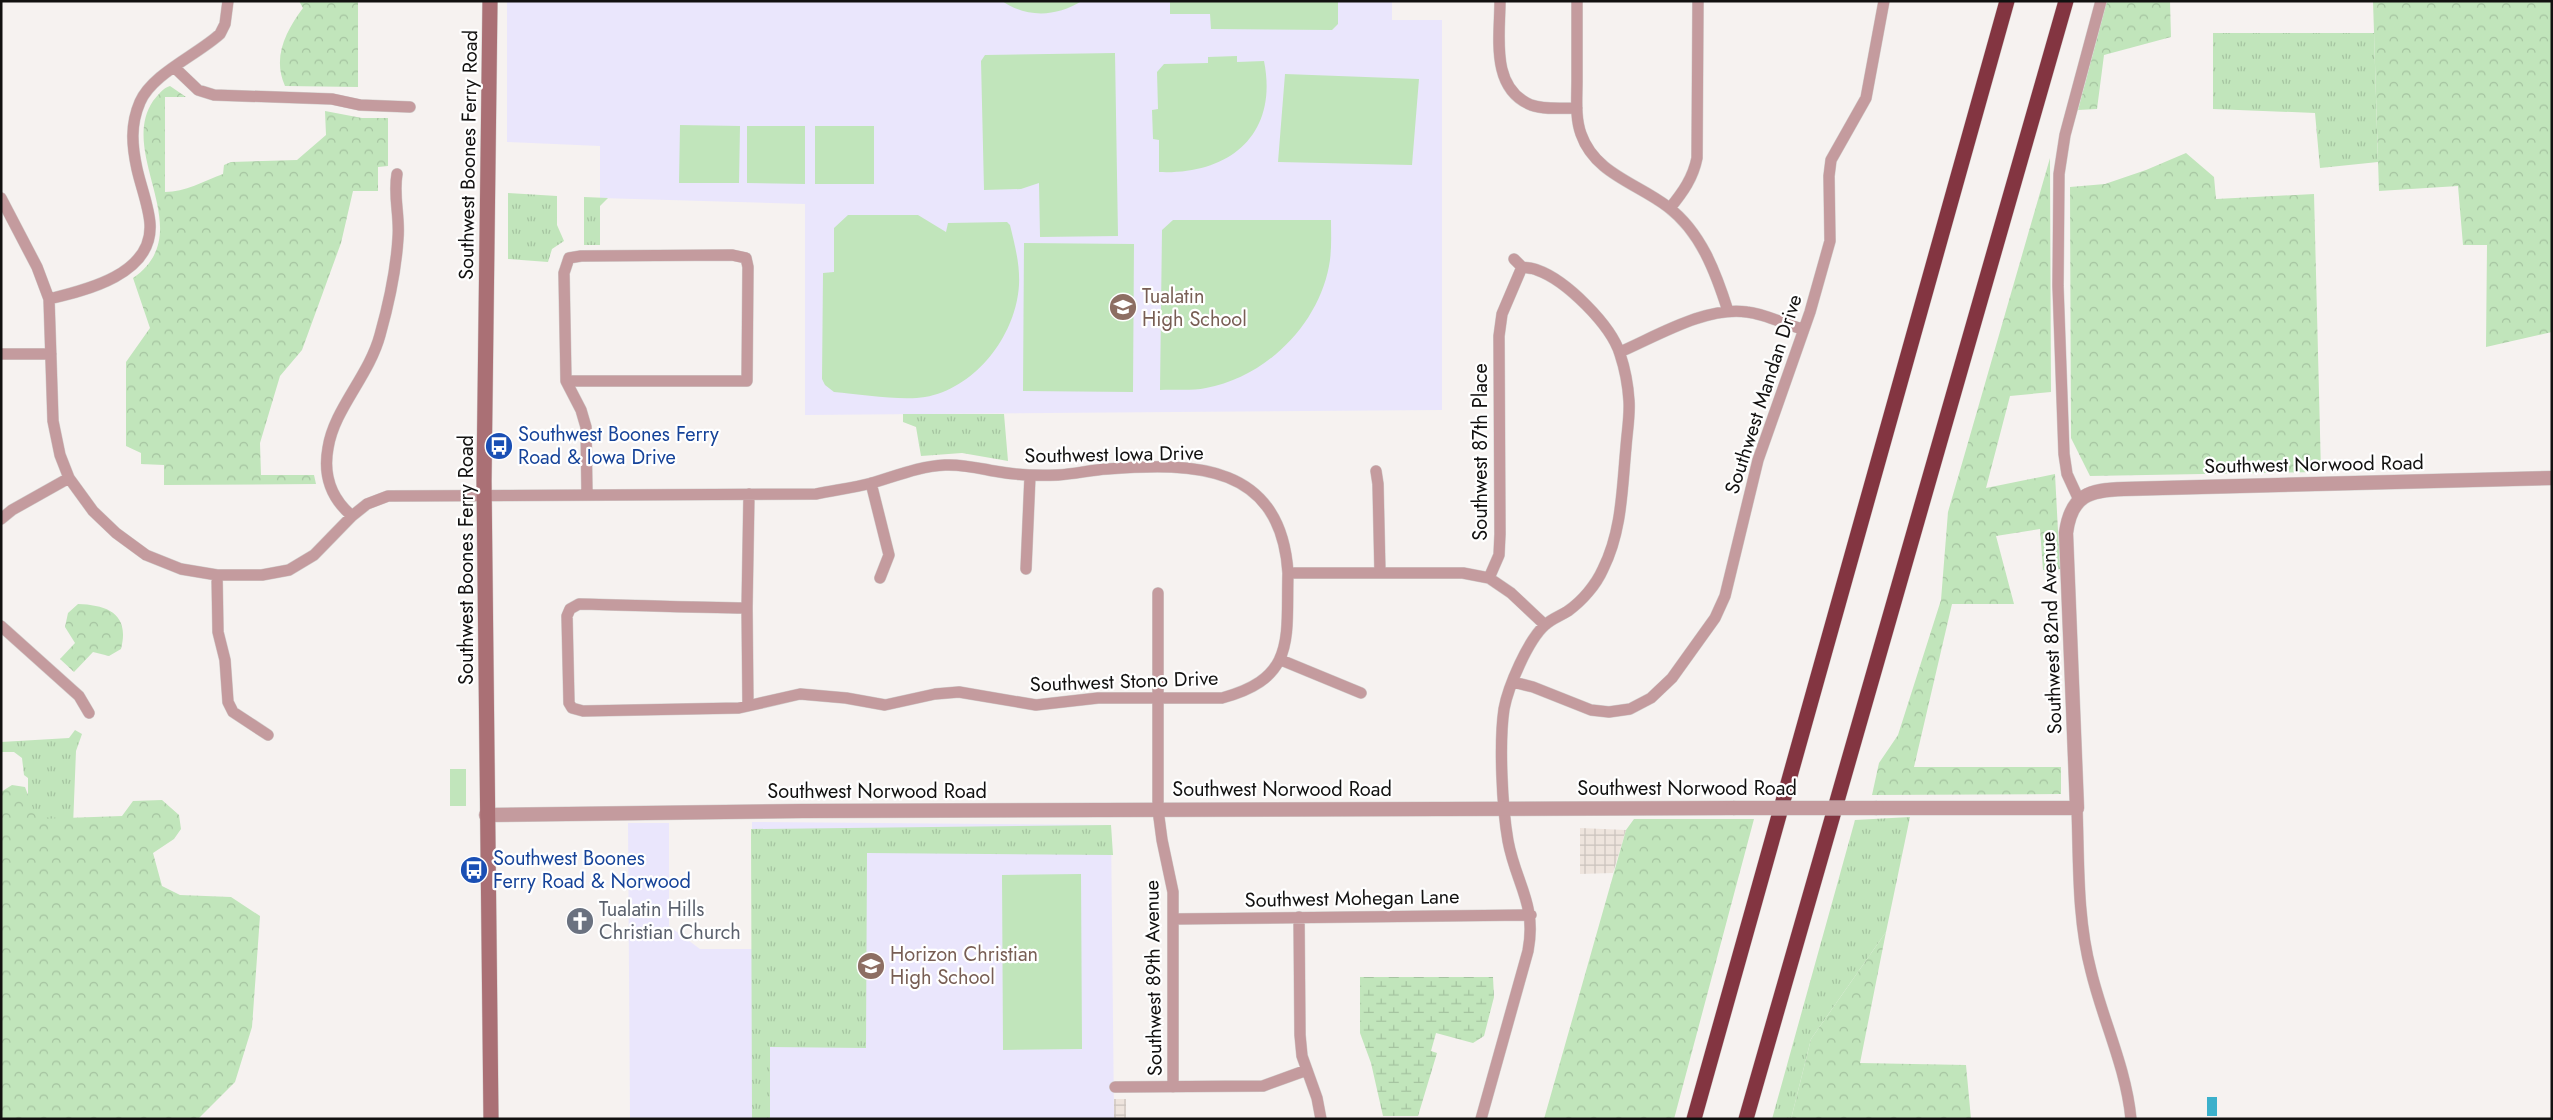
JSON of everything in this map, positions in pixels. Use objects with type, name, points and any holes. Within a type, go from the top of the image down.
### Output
[{"type":"highway","points":[[1694,1119],[2007,1]]},
{"type":"highway","points":[[1746,1119],[2066,1]]},
{"type":"main road","name":"Southwest Boones Ferry Road","points":[[490,1],[485,495],[486,815],[491,1119]]},
{"type":"street","points":[[49,299],[97,285],[133,264],[145,251],[150,223],[133,151],[132,125],[140,101],[149,87],[220,34],[224,24],[228,1]]},
{"type":"street","points":[[1500,1],[1501,66],[1511,90],[1532,105],[1546,108],[1577,108]]},
{"type":"street","points":[[1577,1],[1577,108],[1580,131],[1586,147],[1596,161],[1610,172],[1670,208],[1699,242],[1719,282],[1728,311]]},
{"type":"street","points":[[1670,208],[1684,192],[1694,172],[1697,158],[1698,1]]},
{"type":"street","name":"Southwest Mandan Drive","points":[[1513,682],[1533,687],[1591,710],[1609,712],[1630,709],[1651,698],[1672,678],[1715,618],[1725,596],[1758,460],[1830,241],[1829,176],[1831,160],[1866,98],[1884,1]]},
{"type":"street","points":[[2079,500],[2067,474],[2064,454],[2058,296],[2059,174],[2065,135],[2101,1]]},
{"type":"street","points":[[175,68],[198,90],[214,96],[332,99],[360,105],[410,107]]},
{"type":"street","points":[[352,516],[340,506],[329,485],[326,467],[328,448],[333,427],[369,364],[379,338],[395,271],[398,236],[394,191],[397,174]]},
{"type":"street","name":"Southwest Iowa Drive","points":[[1,198],[37,267],[49,299],[53,421],[60,454],[69,478],[93,511],[116,533],[146,555],[181,569],[217,575],[262,574],[289,570],[314,555],[352,516],[367,504],[388,496],[816,494],[871,483],[925,467],[947,465],[1030,476],[1060,475],[1109,469],[1193,467],[1212,470],[1250,490],[1271,510],[1284,539],[1288,573]]},
{"type":"street","points":[[566,381],[747,381],[748,267],[746,258],[722,255],[581,256],[569,258],[564,273],[566,381],[581,410],[586,427],[587,494]]},
{"type":"street","name":"Southwest 87th Place","points":[[1489,578],[1499,555],[1500,534],[1499,336],[1502,314],[1518,263],[1538,270],[1562,284],[1587,305],[1604,325],[1620,352]]},
{"type":"street","points":[[1481,1119],[1528,951],[1531,915],[1527,895],[1512,857],[1504,810],[1504,710],[1520,663],[1545,625],[1569,610],[1587,593],[1602,572],[1613,547],[1621,506],[1629,402],[1620,352],[1707,314],[1728,311],[1749,312],[1802,329]]},
{"type":"street","points":[[1,354],[51,354]]},
{"type":"street","points":[[1376,471],[1380,573]]},
{"type":"street","points":[[1026,569],[1030,476]]},
{"type":"street","points":[[1,519],[12,510],[69,478]]},
{"type":"street","name":"Southwest Norwood Road","points":[[2079,500],[2087,494],[2102,490],[2124,488],[2552,478]]},
{"type":"street","points":[[871,483],[890,556],[880,578]]},
{"type":"street","points":[[748,706],[749,494]]},
{"type":"street","name":"Southwest 82nd Avenue","points":[[2079,500],[2068,519],[2066,549],[2082,931],[2091,973],[2126,1083],[2131,1119]]},
{"type":"street","points":[[1288,573],[1463,573],[1489,578],[1511,593],[1545,625]]},
{"type":"street","name":"Southwest Stono Drive","points":[[747,608],[674,608],[656,605],[579,604],[570,608],[567,616],[568,697],[572,708],[583,710],[738,708],[800,694],[826,695],[885,705],[935,694],[959,692],[1036,704],[1098,698],[1222,698],[1241,693],[1273,671],[1280,660],[1286,642],[1288,573]]},
{"type":"street","points":[[217,575],[218,632],[225,660],[228,702],[233,712],[268,735]]},
{"type":"street","name":"Southwest 89th Avenue","points":[[1158,593],[1158,810],[1162,840],[1171,875],[1174,919],[1173,1087]]},
{"type":"street","points":[[1,626],[79,696],[89,713]]},
{"type":"street","points":[[1280,660],[1361,693]]},
{"type":"street","name":"Southwest Norwood Road","points":[[486,815],[761,811],[2077,808]]},
{"type":"street","name":"Southwest Mohegan Lane","points":[[1174,919],[1531,915]]},
{"type":"street","points":[[1299,917],[1300,1035],[1307,1070],[1317,1098],[1321,1119]]},
{"type":"street","points":[[1115,1087],[1263,1086],[1307,1070]]},
{"type":"shaded area","name":"Tualatin High School","points":[[507,1],[1392,1],[1392,20],[1442,20],[1442,410],[805,415],[805,204],[600,198],[600,146],[507,142]]},
{"type":"shaded area","name":"Horizon Christian High School","points":[[752,822],[1111,825],[1114,1119],[630,1119],[628,823],[669,823],[669,926],[700,949],[753,949]]},
{"type":"shaded area","points":[[1580,828],[1626,830],[1613,873],[1580,874]]},
{"type":"shaded area","points":[[1114,1099],[1126,1099],[1126,1119],[1114,1119]]},
{"type":"green space","points":[[299,1],[358,1],[358,87],[285,86],[281,75],[280,55],[286,35],[303,8]]},
{"type":"green space","points":[[1002,1],[1082,1],[1052,13],[1031,13],[1012,7]]},
{"type":"green space","points":[[1170,1],[1338,1],[1338,24],[1332,30],[1211,29],[1210,14],[1170,14]]},
{"type":"green space","points":[[2107,1],[2170,1],[2171,37],[2104,55],[2097,109],[2078,110]]},
{"type":"green space","points":[[2373,1],[2552,1],[2552,332],[2486,347],[2487,245],[2463,245],[2458,186],[2379,191]]},
{"type":"green space","points":[[2213,33],[2374,33],[2378,162],[2320,168],[2315,113],[2213,109]]},
{"type":"green space","points":[[1115,53],[1118,236],[1040,237],[1039,183],[1021,189],[984,190],[981,61],[985,55]]},
{"type":"green space","points":[[1237,56],[1237,62],[1264,61],[1267,87],[1264,110],[1256,130],[1243,146],[1226,158],[1207,166],[1184,171],[1159,172],[1159,140],[1153,139],[1152,110],[1158,109],[1157,72],[1164,64],[1208,63],[1208,57]]},
{"type":"green space","points":[[1285,74],[1419,79],[1412,165],[1278,162]]},
{"type":"green space","points":[[170,86],[186,97],[165,97],[165,192],[187,188],[223,174],[224,165],[231,162],[297,160],[326,135],[325,111],[362,118],[388,118],[388,166],[378,167],[378,191],[353,191],[341,243],[302,350],[280,376],[260,443],[261,475],[314,475],[316,484],[164,485],[164,465],[141,464],[141,453],[126,446],[126,362],[150,328],[133,278],[152,259],[159,239],[159,216],[144,145],[145,122],[153,101],[163,90]]},
{"type":"green space","points":[[680,125],[740,126],[739,183],[679,183]]},
{"type":"green space","points":[[747,126],[805,126],[805,184],[747,183]]},
{"type":"green space","points":[[815,126],[874,126],[874,184],[815,184]]},
{"type":"green space","points":[[2186,153],[2214,177],[2216,199],[2314,194],[2321,472],[2090,476],[2071,438],[2070,187],[2105,184],[2146,170]]},
{"type":"green space","points":[[2050,158],[2051,392],[2010,396],[1986,488],[2055,474],[2060,569],[2043,570],[2040,529],[1996,536],[2014,604],[1952,604],[1914,767],[2061,767],[2061,794],[1872,795],[1879,763],[1898,735],[1941,600],[1948,512]]},
{"type":"green space","points":[[508,193],[557,196],[557,225],[564,241],[552,249],[548,262],[508,259]]},
{"type":"green space","points":[[584,197],[608,198],[600,206],[600,245],[584,245]]},
{"type":"green space","points":[[848,215],[918,215],[946,232],[948,223],[1007,222],[1010,225],[1019,270],[1016,304],[1001,340],[990,356],[961,383],[944,392],[915,398],[893,398],[834,392],[825,385],[822,379],[823,273],[834,272],[834,228]]},
{"type":"green space","points":[[1173,220],[1331,220],[1330,260],[1323,288],[1314,308],[1301,328],[1286,345],[1249,373],[1228,382],[1206,388],[1160,390],[1162,230]]},
{"type":"green space","points":[[1024,243],[1134,244],[1133,392],[1023,391]]},
{"type":"green space","points":[[903,414],[1004,414],[1008,461],[962,453],[921,456],[916,427],[903,422]]},
{"type":"green space","points":[[78,604],[107,609],[114,614],[122,627],[123,637],[121,649],[109,656],[93,652],[74,672],[60,659],[75,643],[65,627],[68,613]]},
{"type":"green space","points":[[75,730],[82,734],[76,751],[73,826],[28,826],[28,778],[24,775],[22,758],[14,752],[1,752],[1,742],[69,738]]},
{"type":"green space","points":[[450,769],[466,769],[466,806],[450,806]]},
{"type":"green space","points":[[12,785],[25,787],[37,819],[122,816],[133,801],[162,800],[179,815],[181,829],[174,839],[153,853],[162,886],[180,895],[231,897],[260,916],[252,1027],[235,1082],[198,1119],[1,1119],[1,792]]},
{"type":"green space","points":[[1910,817],[1886,932],[1811,1039],[1791,1119],[1772,1119],[1855,820]]},
{"type":"green space","points":[[1634,819],[1754,819],[1674,1119],[1544,1119],[1626,830]]},
{"type":"green space","points":[[1111,825],[1113,855],[867,853],[866,1048],[770,1047],[770,1119],[752,1119],[751,829]]},
{"type":"green space","points":[[1081,874],[1082,1049],[1003,1050],[1002,875]]},
{"type":"green space","points":[[1886,932],[1860,1063],[1966,1065],[1971,1119],[1791,1119],[1811,1039]]},
{"type":"green space","points":[[1360,977],[1493,977],[1494,997],[1484,1036],[1473,1043],[1436,1033],[1431,1051],[1437,1053],[1418,1116],[1383,1116],[1371,1063],[1360,1033]]},
{"type":"water","points":[[2207,1097],[2217,1097],[2217,1116],[2207,1116]]},
{"type":"place","name":"Tualatin High School","points":[[1123,307]]},
{"type":"place","name":"Southwest Boones Ferry Road & Iowa Drive","points":[[499,446]]},
{"type":"place","name":"Southwest Boones Ferry Road & Norwood","points":[[474,870]]},
{"type":"place","name":"Tualatin Hills Christian Church","points":[[580,921]]},
{"type":"place","name":"Horizon Christian High School","points":[[871,966]]}]
